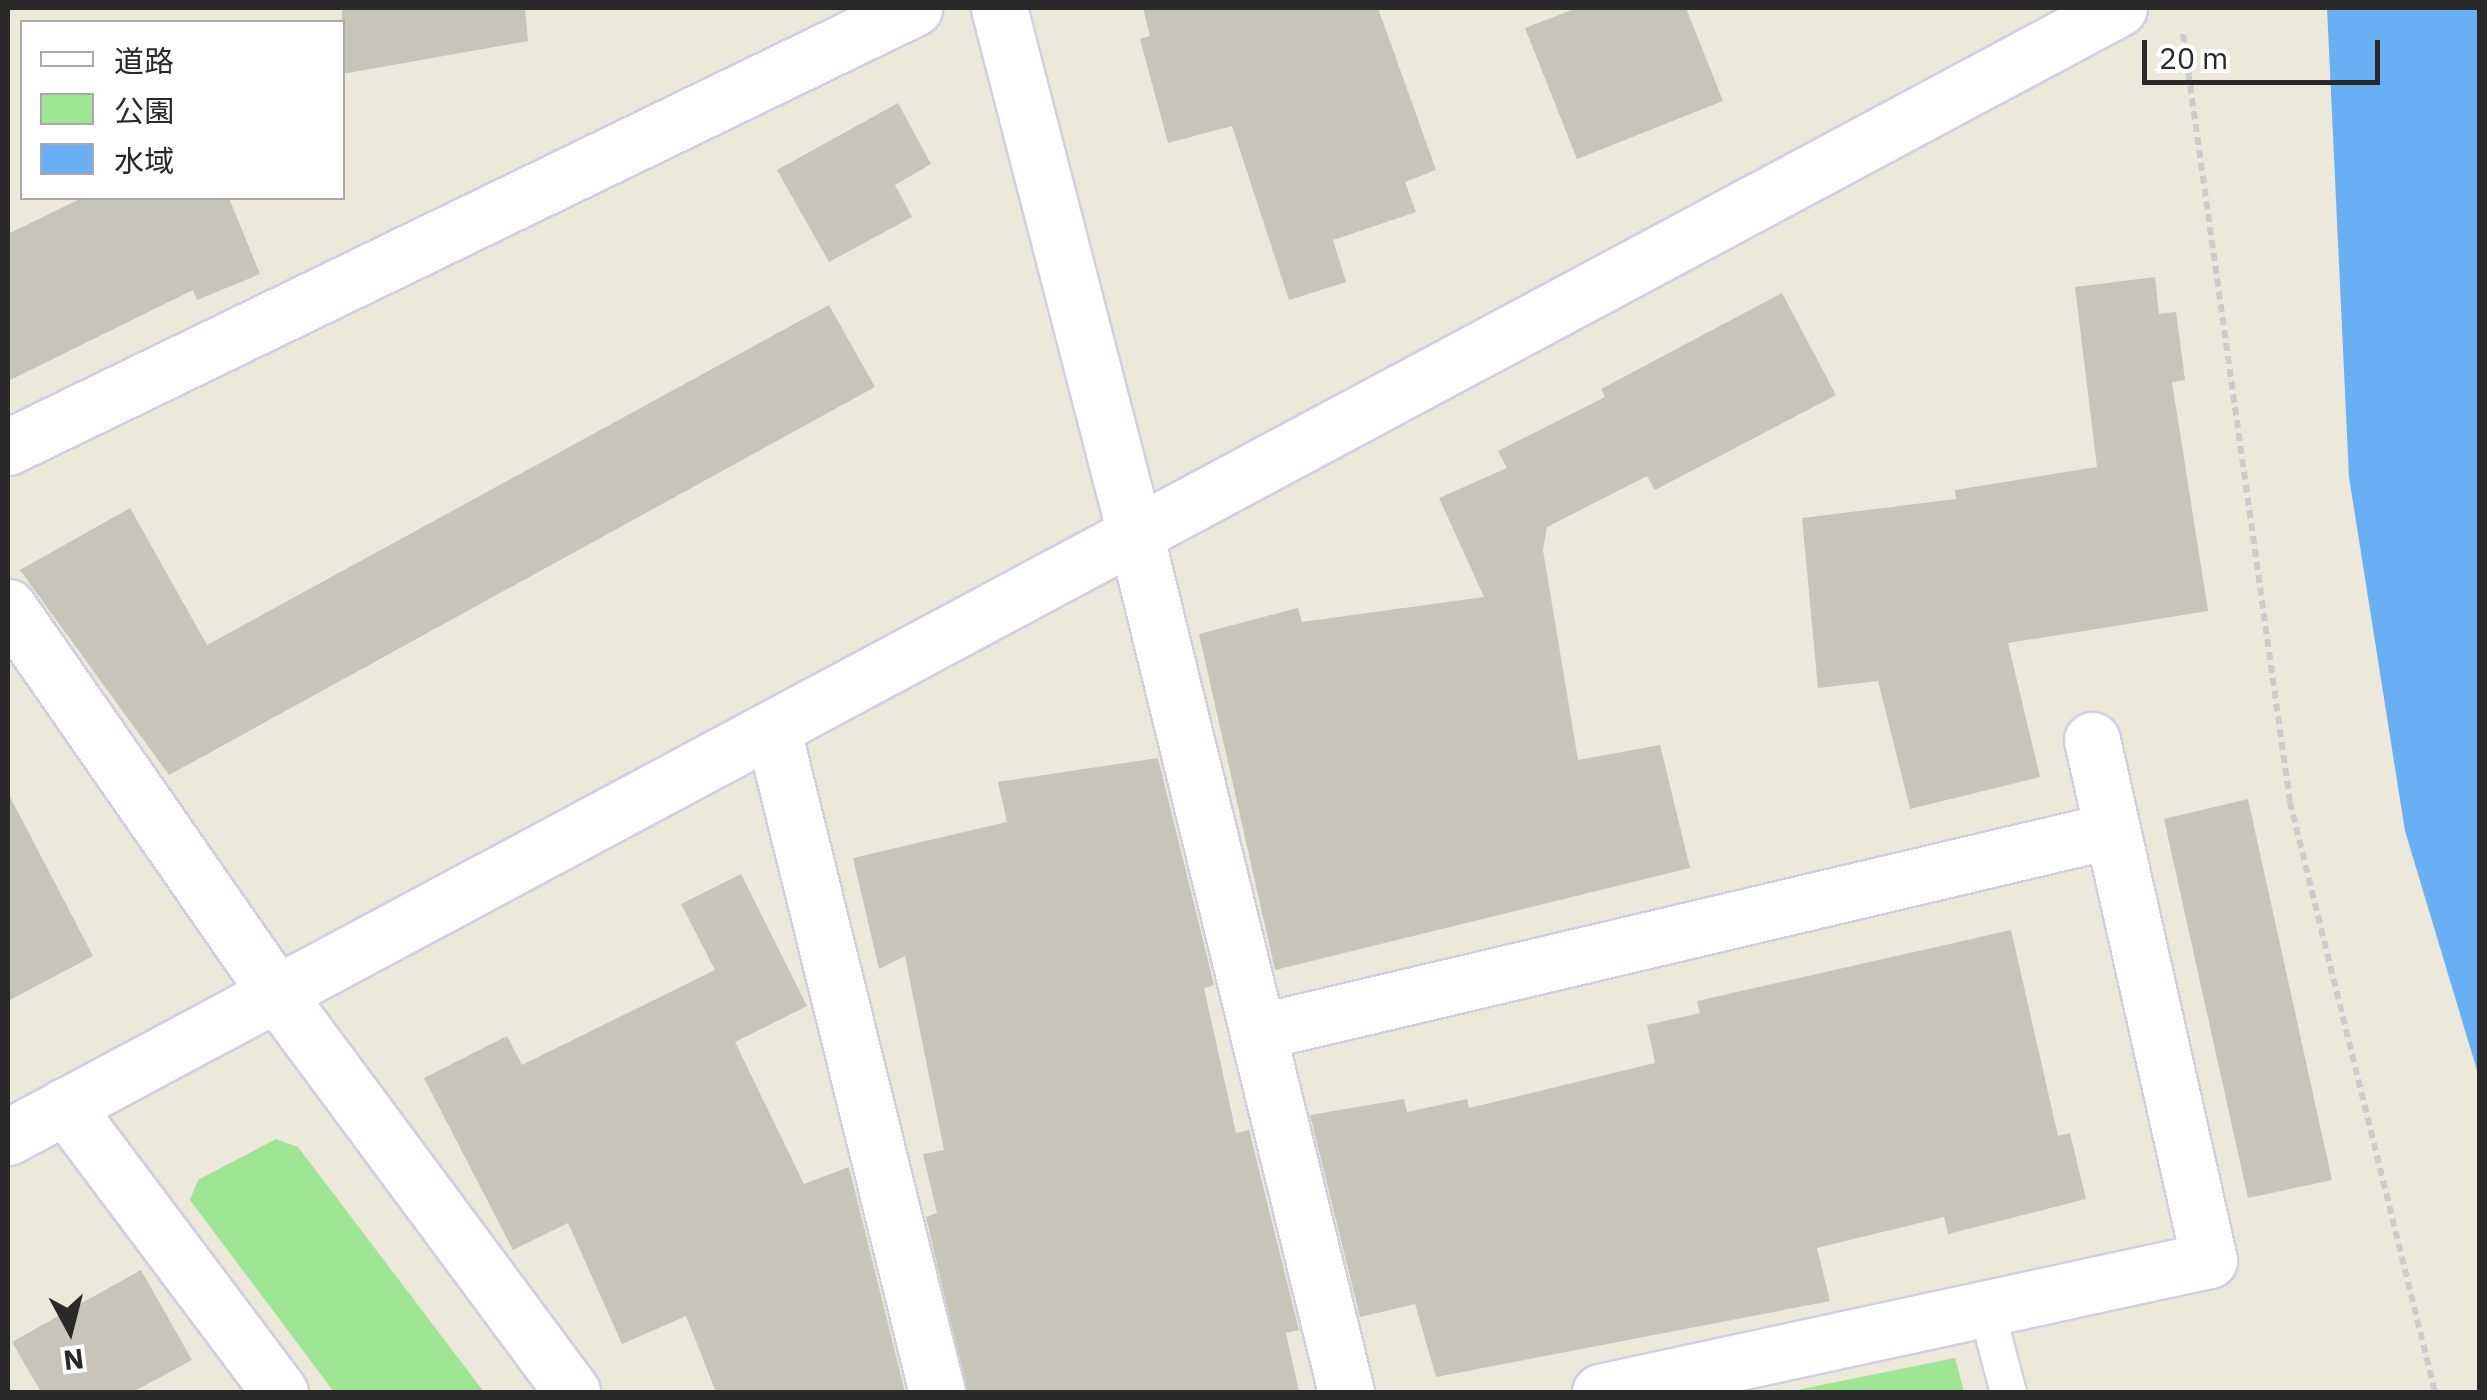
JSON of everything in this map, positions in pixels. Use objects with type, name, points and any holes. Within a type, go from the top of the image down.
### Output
[{"type":"street","points":[[8,447],[914,8]]},
{"type":"street","points":[[999,8],[1262,1031],[1346,1392]]},
{"type":"street","points":[[8,1137],[1137,541],[2119,8]]},
{"type":"street","points":[[8,607],[276,993],[572,1392]]},
{"type":"street","points":[[774,735],[938,1392]]},
{"type":"street","points":[[1600,1392],[2208,1260],[2109,831],[2092,740]]},
{"type":"street","points":[[1262,1031],[2109,831]]},
{"type":"street","points":[[65,1106],[280,1392]]},
{"type":"lane","points":[[1986,1309],[2008,1392]]},
{"type":"path","points":[[2182,25],[2290,802],[2434,1392]]},
{"type":"green space","points":[[276,1139],[298,1147],[484,1392],[334,1392],[190,1200],[198,1180]]},
{"type":"green space","points":[[1955,1358],[1964,1392],[1787,1392]]},
{"type":"water","points":[[2327,8],[2479,8],[2479,1077],[2405,831],[2349,477]]},
{"type":"building","points":[[342,8],[525,8],[528,41],[345,73]]},
{"type":"building","points":[[1143,8],[1378,8],[1436,170],[1405,182],[1416,212],[1333,240],[1346,282],[1289,300],[1232,126],[1168,143],[1140,39],[1150,36]]},
{"type":"building","points":[[1577,8],[1686,8],[1723,101],[1577,159],[1525,28]]},
{"type":"building","points":[[898,103],[931,164],[895,185],[912,217],[829,262],[777,170]]},
{"type":"building","points":[[78,200],[230,200],[260,274],[197,300],[193,290],[8,381],[8,234]]},
{"type":"building","points":[[2155,277],[2159,314],[2176,312],[2185,380],[2172,382],[2208,611],[2008,643],[2040,777],[1910,809],[1878,681],[1818,688],[1802,518],[1956,499],[1955,490],[2097,467],[2075,287]]},
{"type":"building","points":[[1782,293],[1836,395],[1655,490],[1647,476],[1547,527],[1543,550],[1578,760],[1660,745],[1690,868],[1275,970],[1199,634],[1298,608],[1302,622],[1484,597],[1439,498],[1507,468],[1498,451],[1605,397],[1601,389]]},
{"type":"building","points":[[829,305],[875,387],[169,775],[20,570],[130,508],[207,645]]},
{"type":"building","points":[[1158,758],[1214,985],[1204,988],[1236,1133],[1249,1130],[1299,1330],[1286,1333],[1299,1392],[967,1392],[926,1217],[937,1213],[923,1154],[944,1150],[905,956],[879,969],[853,858],[1007,822],[998,782]]},
{"type":"building","points":[[8,793],[93,956],[8,1001]]},
{"type":"building","points":[[2248,799],[2332,1180],[2248,1198],[2164,819]]},
{"type":"building","points":[[741,874],[807,1006],[735,1042],[804,1184],[849,1167],[905,1392],[716,1392],[686,1316],[622,1344],[568,1223],[513,1250],[424,1078],[507,1036],[522,1065],[715,970],[681,904]]},
{"type":"building","points":[[2011,930],[2058,1136],[2070,1133],[2086,1199],[1948,1234],[1944,1217],[1817,1248],[1830,1301],[1436,1377],[1415,1304],[1360,1317],[1310,1115],[1404,1099],[1407,1112],[1467,1099],[1469,1108],[1655,1063],[1647,1025],[1700,1013],[1697,1001]]},
{"type":"building","points":[[141,1270],[192,1360],[133,1392],[41,1392],[12,1342]]}]
